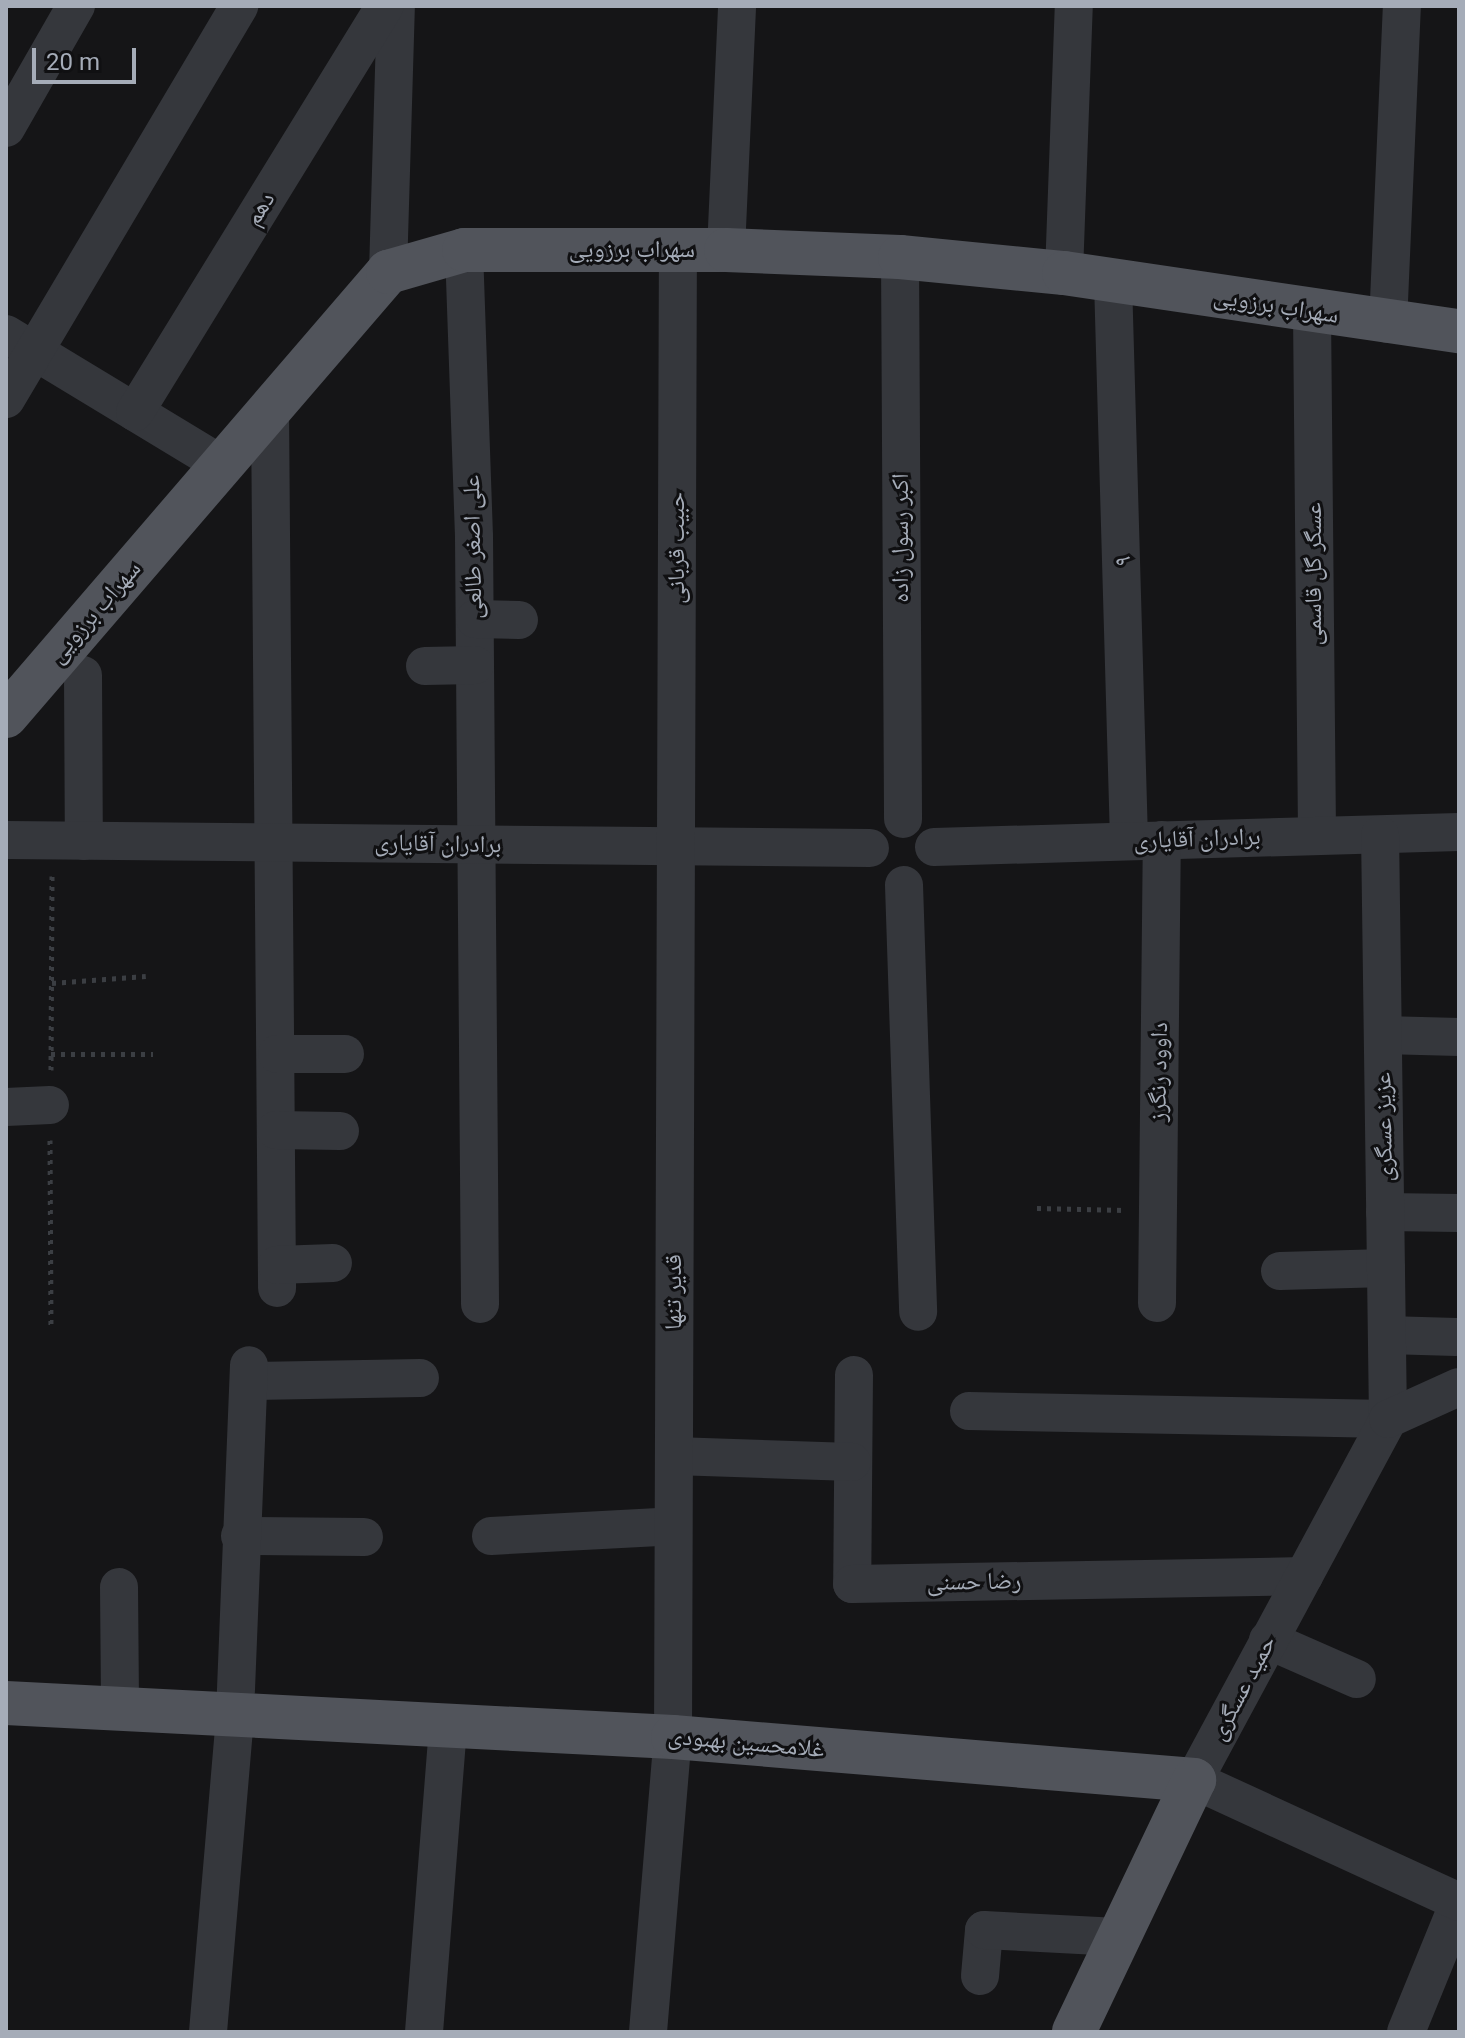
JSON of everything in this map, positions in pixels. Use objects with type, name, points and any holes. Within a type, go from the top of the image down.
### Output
[{"type":"main road","name":"سهراب برزویی","points":[[6,716],[388,272],[464,250],[726,250],[900,257],[1064,273],[1388,324],[1459,331]]},
{"type":"main road","name":"غلامحسین بهبودی","points":[[6,1703],[673,1737],[1198,1772]]},
{"type":"main road","name":"حمید عسگری","points":[[1074,2032],[1198,1772]]},
{"type":"street","points":[[6,128],[76,6]]},
{"type":"street","points":[[6,399],[20,343],[239,6]]},
{"type":"street","name":"دهم","points":[[135,412],[385,6]]},
{"type":"street","points":[[388,272],[396,6]]},
{"type":"street","points":[[726,250],[737,6]]},
{"type":"street","points":[[1064,273],[1074,6]]},
{"type":"street","points":[[1388,324],[1402,6]]},
{"type":"street","name":"علی اصغر طالعی","points":[[464,250],[475,619],[480,1304]]},
{"type":"street","name":"حبیب قربانی","points":[[676,846],[678,250]]},
{"type":"street","name":"اکبر رسول زاده","points":[[900,257],[903,819]]},
{"type":"street","name":"۹","points":[[1113,281],[1145,841]]},
{"type":"street","name":"عسگر گل قاسمی","points":[[1312,312],[1317,836]]},
{"type":"street","points":[[20,343],[222,465]]},
{"type":"street","points":[[270,409],[277,1276],[333,1263]]},
{"type":"street","points":[[475,619],[519,620]]},
{"type":"street","points":[[425,666],[475,665]]},
{"type":"street","points":[[83,675],[84,841]]},
{"type":"street","points":[[903,819],[924,828],[934,847],[924,877],[904,885],[878,874],[870,848],[885,824],[903,819]]},
{"type":"street","name":"برادران آقایاری","points":[[934,847],[1459,832]]},
{"type":"street","name":"عزیز عسگری","points":[[1380,835],[1388,1419]]},
{"type":"street","name":"برادران آقایاری","points":[[6,840],[870,848]]},
{"type":"street","name":"داوود رنگرز","points":[[1145,841],[1158,1210],[1157,1303]]},
{"type":"street","name":"قدیر تنها","points":[[648,2032],[673,1737],[676,846]]},
{"type":"street","points":[[904,885],[918,1312]]},
{"type":"street","points":[[1383,1035],[1459,1037]]},
{"type":"street","points":[[277,1054],[345,1054]]},
{"type":"street","points":[[6,1107],[50,1105]]},
{"type":"street","points":[[276,1130],[340,1131]]},
{"type":"street","points":[[1385,1212],[1459,1213]]},
{"type":"street","points":[[1280,1271],[1386,1268]]},
{"type":"street","points":[[1387,1335],[1456,1337]]},
{"type":"street","points":[[208,2032],[235,1714],[249,1373],[420,1378]]},
{"type":"street","name":"رضا حسنی","points":[[854,1375],[852,1584],[1304,1576]]},
{"type":"street","points":[[969,1411],[1388,1419],[1459,1387]]},
{"type":"street","name":"حمید عسگری","points":[[1198,1772],[1388,1419]]},
{"type":"street","points":[[674,1456],[852,1462]]},
{"type":"street","points":[[491,1536],[673,1526]]},
{"type":"street","points":[[240,1536],[364,1537]]},
{"type":"street","points":[[119,1587],[120,1709]]},
{"type":"street","points":[[1268,1640],[1357,1679]]},
{"type":"street","points":[[424,2032],[448,1725]]},
{"type":"street","name":"غلامحسین بهبودی","points":[[1198,1772],[1459,1887]]},
{"type":"street","name":"غلامحسین بهبودی","points":[[1198,1772],[1459,1902]]},
{"type":"street","points":[[1406,2032],[1459,1902]]},
{"type":"street","points":[[980,1976],[984,1930],[1118,1937]]},
{"type":"path","points":[[52,983],[146,976]]},
{"type":"path","points":[[51,1054],[153,1054]]},
{"type":"path","points":[[1037,1208],[1158,1210]]}]
